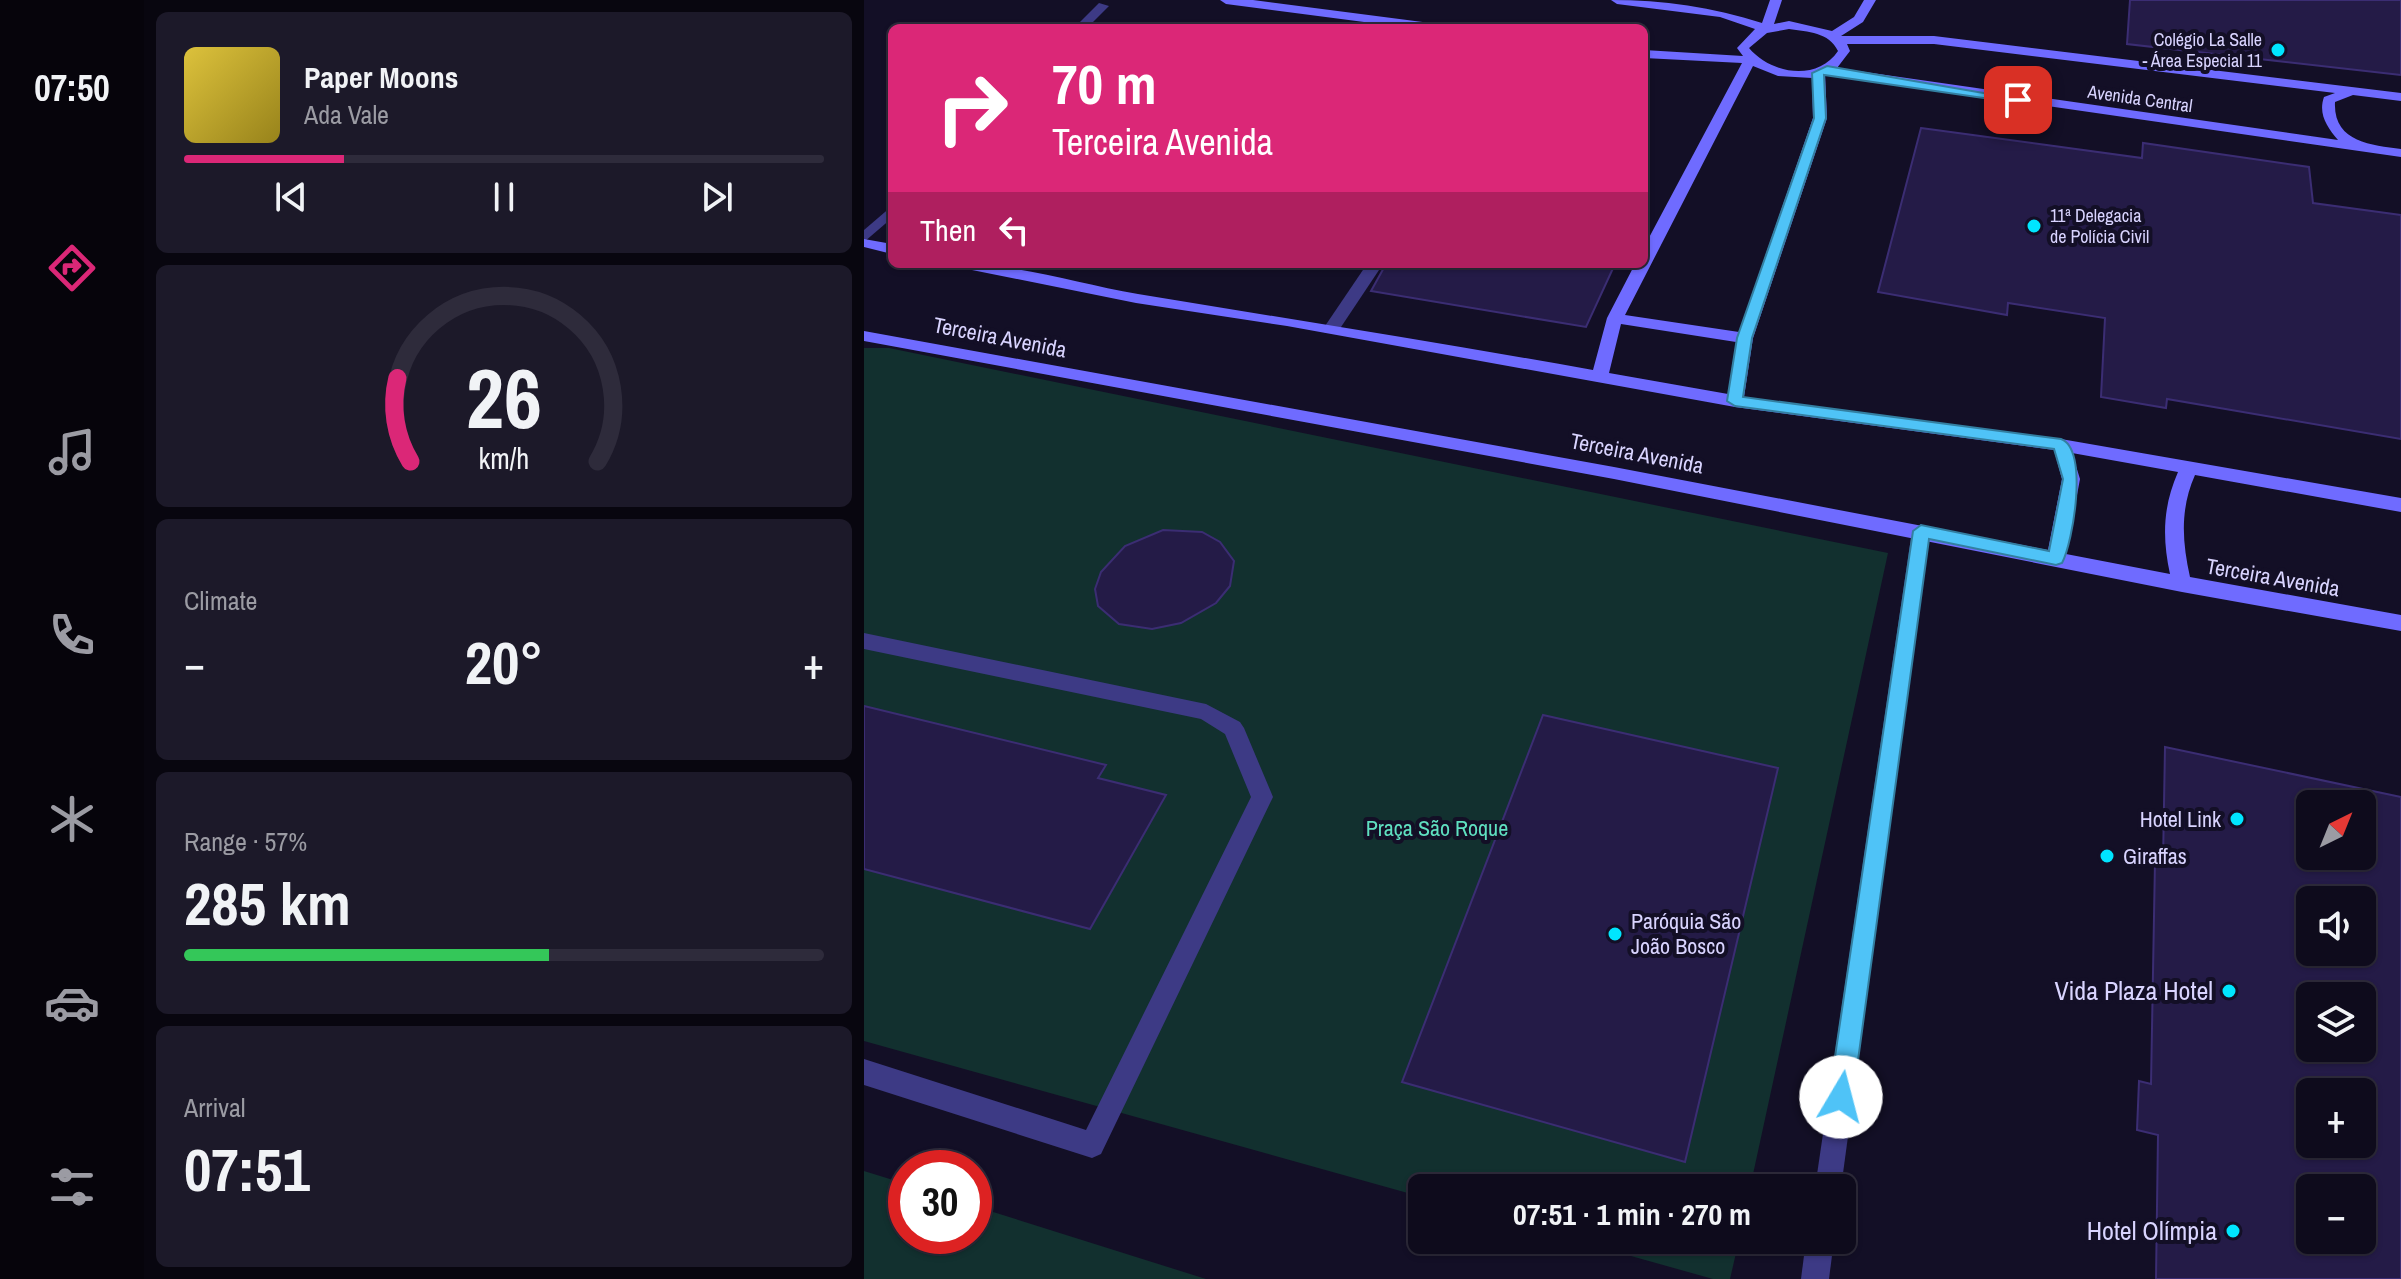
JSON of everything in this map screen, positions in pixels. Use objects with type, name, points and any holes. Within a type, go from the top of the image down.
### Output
[{"type":"street","points":[[1226,0],[1408,24]]},
{"type":"street","points":[[1617,0],[1722,14],[1766,29]]},
{"type":"street","points":[[1750,60],[1743,48],[1749,37],[1766,29],[1776,0]]},
{"type":"street","points":[[1735,401],[1745,338],[1820,118],[1823,71],[1840,62],[1844,51],[1836,38],[1859,19],[1870,0]]},
{"type":"street","points":[[1084,24],[1103,6]]},
{"type":"street","name":"Avenida Central","points":[[1766,29],[1805,27],[1836,38],[1934,40],[2401,97]]},
{"type":"street","points":[[1648,54],[1750,60]]},
{"type":"street","points":[[1648,254],[1750,60]]},
{"type":"street","name":"Avenida Central","points":[[1750,60],[1780,73],[1823,71],[2401,153]]},
{"type":"street","points":[[2353,92],[2329,100],[2327,109],[2336,130],[2355,148]]},
{"type":"street","points":[[888,214],[864,240],[888,248]]},
{"type":"street","points":[[987,268],[1136,298],[1331,329],[1735,401],[2061,445],[2401,505]]},
{"type":"street","points":[[1331,329],[1372,268]]},
{"type":"street","points":[[1600,376],[1615,318],[1640,268]]},
{"type":"street","points":[[1615,318],[1745,338]]},
{"type":"street","name":"Terceira Avenida","points":[[864,336],[1228,400],[1921,531],[2182,585],[2401,623]]},
{"type":"street","points":[[2056,559],[2071,479],[2061,445]]},
{"type":"street","points":[[2182,585],[2171,539],[2176,496],[2189,468]]},
{"type":"street","points":[[1830,1174],[1921,531]]},
{"type":"street","points":[[864,641],[1206,712],[1233,728],[1262,797],[1092,1145],[864,1072]]},
{"type":"street","points":[[1815,1279],[1818,1254]]},
{"type":"green space","name":"Praça São Roque","points":[[864,348],[889,348],[1888,553],[1753,1174],[1408,1174],[1408,1193],[864,1041]]},
{"type":"green space","points":[[864,1171],[888,1178],[888,1254],[992,1254],[992,1212],[1206,1279],[864,1279]]},
{"type":"green space","points":[[1624,1254],[1736,1254],[1730,1279],[1713,1279]]},
{"type":"building","name":"Colégio La Salle - Área Especial 11","points":[[2130,0],[2401,0],[2401,75],[2127,44]]},
{"type":"building","points":[[1921,128],[2142,158],[2143,143],[2309,167],[2313,203],[2401,215],[2401,439],[2167,399],[2166,408],[2101,397],[2105,318],[2008,303],[2007,315],[1878,292]]},
{"type":"building","points":[[1384,268],[1613,268],[1586,327],[1371,291]]},
{"type":"building","points":[[1163,530],[1202,532],[1220,542],[1234,561],[1230,586],[1216,603],[1181,623],[1152,629],[1119,624],[1098,606],[1095,589],[1101,572],[1125,546]]},
{"type":"building","points":[[864,706],[1106,765],[1098,778],[1166,795],[1090,929],[864,869]]},
{"type":"building","name":"Paróquia São João Bosco","points":[[1543,715],[1778,768],[1685,1162],[1402,1082]]},
{"type":"building","points":[[2165,747],[2368,790],[2296,790],[2296,870],[2376,870],[2376,792],[2401,797],[2401,1279],[2156,1279],[2158,1135],[2137,1130],[2139,1081],[2151,1084],[2155,861],[2163,863]]},
{"type":"place","name":"Colégio La Salle - Área Especial 11","points":[[2278,50]]},
{"type":"place","name":"11ª Delegacia de Polícia Civil","points":[[2034,226]]},
{"type":"place","name":"Hotel Link","points":[[2237,819]]},
{"type":"place","name":"Giraffas","points":[[2107,856]]},
{"type":"place","name":"Paróquia São João Bosco","points":[[1615,934]]},
{"type":"place","name":"Vida Plaza Hotel","points":[[2229,991]]},
{"type":"place","name":"Hotel Olímpia","points":[[2233,1231]]},
{"type":"route","points":[[1841,1097],[1921,531],[2056,559],[2071,479],[2068,460],[2061,445],[1735,401],[1745,338],[1820,118],[1818,73],[1827,70],[2018,100]]}]
